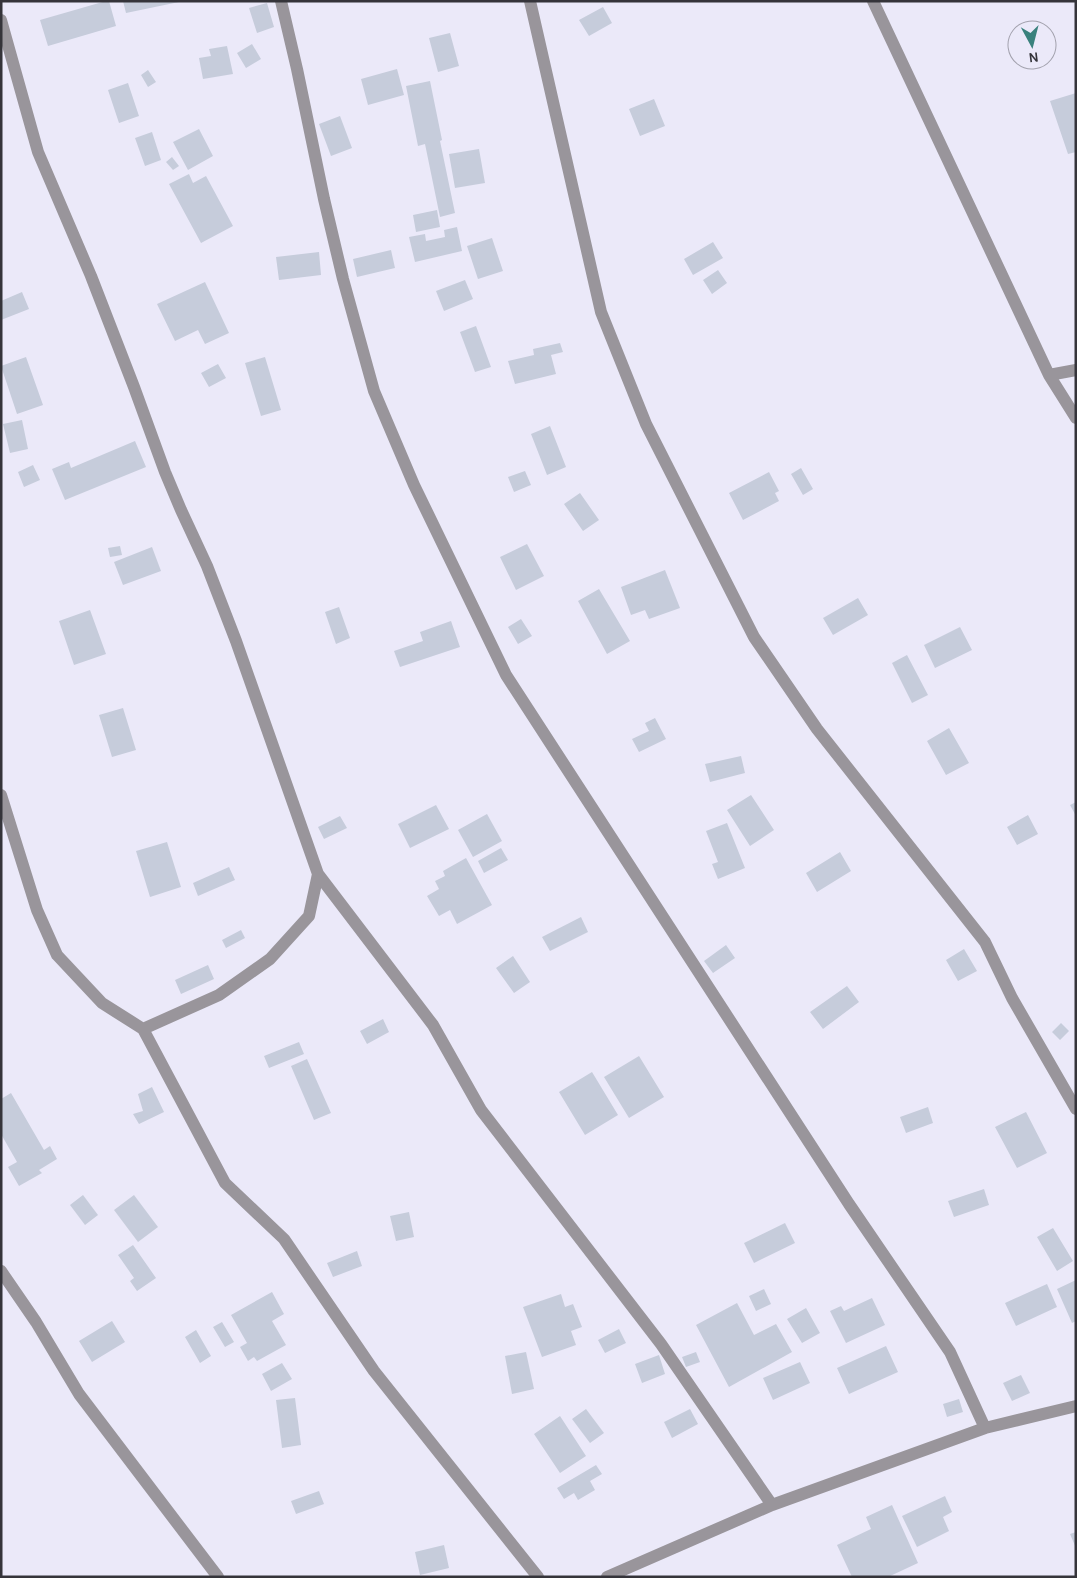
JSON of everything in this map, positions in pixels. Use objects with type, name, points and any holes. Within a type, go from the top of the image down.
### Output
[{"type":"street","points":[[281,1],[343,280],[374,391],[414,485],[506,675],[849,1204],[950,1352],[985,1428]]},
{"type":"street","points":[[530,1],[601,312],[646,424],[754,637],[818,729],[985,942],[1012,998],[1076,1109]]},
{"type":"street","points":[[873,1],[1049,375],[1076,418]]},
{"type":"street","points":[[1,20],[38,152],[91,276],[165,472],[208,566],[318,874],[433,1025],[482,1110],[661,1344],[772,1505]]},
{"type":"street","points":[[1049,375],[1076,370]]},
{"type":"street","points":[[1,795],[38,910],[57,955],[102,1003],[143,1029],[225,1183],[284,1239],[374,1371],[538,1577]]},
{"type":"street","points":[[143,1029],[219,995],[270,960],[309,916],[318,874]]},
{"type":"street","points":[[1,1272],[36,1322],[79,1394],[218,1577]]},
{"type":"street","points":[[607,1577],[772,1505],[985,1428],[1076,1406]]},
{"type":"building","points":[[109,1],[116,26],[48,46],[40,20]]},
{"type":"building","points":[[123,1],[179,1],[179,2],[126,13]]},
{"type":"building","points":[[267,3],[274,27],[257,33],[249,8]]},
{"type":"building","points":[[603,7],[612,23],[589,36],[579,20]]},
{"type":"building","points":[[450,33],[459,66],[438,72],[429,38]]},
{"type":"building","points":[[252,44],[261,59],[246,68],[237,53]]},
{"type":"building","points":[[227,46],[233,74],[203,79],[199,58],[211,56],[209,49]]},
{"type":"building","points":[[397,69],[404,95],[368,105],[361,79]]},
{"type":"building","points":[[148,70],[156,82],[148,87],[141,75]]},
{"type":"building","points":[[430,81],[455,213],[440,217],[425,144],[418,146],[406,86]]},
{"type":"building","points":[[128,83],[139,116],[119,123],[108,90]]},
{"type":"building","points":[[1076,93],[1076,152],[1068,154],[1050,101]]},
{"type":"building","points":[[654,99],[665,126],[640,136],[629,109]]},
{"type":"building","points":[[340,116],[352,148],[331,156],[319,124]]},
{"type":"building","points":[[199,129],[213,156],[188,170],[173,142]]},
{"type":"building","points":[[152,132],[161,160],[145,166],[135,138]]},
{"type":"building","points":[[479,149],[485,183],[455,188],[449,154]]},
{"type":"building","points":[[172,157],[179,166],[173,170],[166,162]]},
{"type":"building","points":[[189,174],[193,183],[206,176],[233,226],[201,243],[169,184]]},
{"type":"building","points":[[437,210],[440,227],[416,232],[413,215]]},
{"type":"building","points":[[457,227],[462,251],[415,262],[409,237],[425,234],[426,241],[445,237],[444,230]]},
{"type":"building","points":[[492,238],[503,271],[478,279],[467,246]]},
{"type":"building","points":[[713,242],[723,258],[693,275],[684,259]]},
{"type":"building","points":[[391,250],[395,268],[357,277],[353,259]]},
{"type":"building","points":[[319,252],[321,275],[279,280],[276,257]]},
{"type":"building","points":[[718,270],[727,283],[712,294],[703,280]]},
{"type":"building","points":[[465,280],[473,299],[444,311],[436,291]]},
{"type":"building","points":[[205,282],[229,333],[205,344],[198,330],[175,341],[157,304]]},
{"type":"building","points":[[22,292],[29,309],[1,320],[1,301]]},
{"type":"building","points":[[476,326],[491,367],[475,372],[460,332]]},
{"type":"building","points":[[560,343],[563,352],[551,355],[556,374],[515,384],[508,361],[534,355],[533,349]]},
{"type":"building","points":[[26,357],[43,405],[17,414],[1,366]]},
{"type":"building","points":[[265,357],[281,410],[261,416],[245,363]]},
{"type":"building","points":[[218,364],[226,378],[209,387],[201,373]]},
{"type":"building","points":[[22,420],[28,449],[10,453],[3,424]]},
{"type":"building","points":[[550,426],[566,467],[547,475],[531,434]]},
{"type":"building","points":[[135,441],[146,467],[65,500],[52,469],[69,462],[71,468]]},
{"type":"building","points":[[33,465],[40,480],[24,487],[18,472]]},
{"type":"building","points":[[801,468],[813,489],[803,495],[791,474]]},
{"type":"building","points":[[525,471],[531,485],[514,492],[508,477]]},
{"type":"building","points":[[769,472],[779,491],[775,493],[779,501],[743,520],[729,493]]},
{"type":"building","points":[[580,493],[599,520],[583,531],[564,504]]},
{"type":"building","points":[[527,544],[544,576],[516,590],[500,557]]},
{"type":"building","points":[[120,546],[122,555],[110,557],[108,548]]},
{"type":"building","points":[[152,547],[161,571],[123,585],[114,562]]},
{"type":"building","points":[[665,570],[680,608],[649,619],[645,610],[631,615],[621,587]]},
{"type":"building","points":[[599,589],[630,641],[607,654],[578,601]]},
{"type":"building","points":[[858,598],[868,615],[833,635],[823,618]]},
{"type":"building","points":[[339,607],[350,638],[336,644],[325,612]]},
{"type":"building","points":[[90,610],[106,654],[74,665],[59,621]]},
{"type":"building","points":[[521,619],[532,636],[518,644],[508,627]]},
{"type":"building","points":[[451,621],[460,647],[400,667],[394,651],[423,641],[420,632]]},
{"type":"building","points":[[960,627],[972,650],[935,668],[924,645]]},
{"type":"building","points":[[907,655],[928,695],[912,703],[892,663]]},
{"type":"building","points":[[123,708],[136,750],[112,757],[99,715]]},
{"type":"building","points":[[655,718],[666,739],[639,752],[632,739],[649,731],[645,723]]},
{"type":"building","points":[[949,728],[969,763],[946,775],[927,741]]},
{"type":"building","points":[[741,756],[745,773],[710,782],[705,764]]},
{"type":"building","points":[[751,795],[774,830],[750,846],[727,810]]},
{"type":"building","points":[[1076,802],[1076,816],[1070,805]]},
{"type":"building","points":[[436,805],[449,829],[410,848],[398,824]]},
{"type":"building","points":[[487,814],[502,841],[473,857],[458,830]]},
{"type":"building","points":[[1028,815],[1038,834],[1017,845],[1007,827]]},
{"type":"building","points":[[340,816],[347,828],[324,839],[318,827]]},
{"type":"building","points":[[727,823],[745,868],[718,879],[712,864],[718,862],[706,831]]},
{"type":"building","points":[[167,842],[181,887],[150,897],[136,851]]},
{"type":"building","points":[[501,848],[508,860],[484,873],[478,861]]},
{"type":"building","points":[[840,852],[851,871],[817,892],[806,873]]},
{"type":"building","points":[[466,858],[492,905],[457,924],[450,910],[439,916],[427,896],[439,889],[435,881],[445,876],[443,871]]},
{"type":"building","points":[[229,867],[235,880],[198,896],[193,883]]},
{"type":"building","points":[[581,917],[588,932],[550,951],[542,937]]},
{"type":"building","points":[[241,930],[245,938],[226,948],[222,940]]},
{"type":"building","points":[[726,945],[735,958],[713,973],[704,961]]},
{"type":"building","points":[[964,949],[977,971],[958,981],[946,960]]},
{"type":"building","points":[[513,956],[530,982],[514,993],[496,968]]},
{"type":"building","points":[[208,965],[214,979],[181,994],[175,980]]},
{"type":"building","points":[[847,986],[859,1002],[823,1029],[810,1012]]},
{"type":"building","points":[[383,1019],[389,1032],[367,1044],[360,1031]]},
{"type":"building","points":[[1061,1023],[1069,1031],[1060,1040],[1052,1032]]},
{"type":"building","points":[[299,1042],[304,1054],[269,1068],[264,1056]]},
{"type":"building","points":[[639,1056],[664,1097],[629,1118],[604,1077]]},
{"type":"building","points":[[307,1059],[331,1113],[314,1120],[291,1066]]},
{"type":"building","points":[[592,1072],[618,1115],[585,1135],[559,1092]]},
{"type":"building","points":[[152,1087],[164,1112],[139,1124],[133,1114],[143,1111],[138,1094]]},
{"type":"building","points":[[11,1093],[44,1150],[50,1146],[57,1159],[39,1170],[42,1173],[19,1186],[8,1167],[17,1162],[1,1134],[1,1099]]},
{"type":"building","points":[[928,1107],[933,1123],[906,1133],[900,1117]]},
{"type":"building","points":[[1026,1112],[1047,1153],[1017,1168],[995,1127]]},
{"type":"building","points":[[984,1189],[989,1205],[954,1217],[948,1201]]},
{"type":"building","points":[[83,1195],[98,1215],[85,1225],[70,1205]]},
{"type":"building","points":[[134,1195],[158,1227],[138,1242],[114,1210]]},
{"type":"building","points":[[409,1212],[414,1237],[396,1241],[390,1216]]},
{"type":"building","points":[[785,1223],[795,1243],[754,1263],[744,1243]]},
{"type":"building","points":[[1053,1228],[1073,1261],[1057,1271],[1037,1237]]},
{"type":"building","points":[[133,1245],[156,1278],[137,1291],[130,1281],[134,1278],[118,1255]]},
{"type":"building","points":[[357,1251],[362,1266],[333,1277],[327,1263]]},
{"type":"building","points":[[1076,1280],[1076,1321],[1072,1323],[1057,1289]]},
{"type":"building","points":[[1047,1284],[1057,1307],[1016,1326],[1005,1303]]},
{"type":"building","points":[[764,1289],[771,1304],[756,1311],[749,1296]]},
{"type":"building","points":[[272,1292],[284,1314],[272,1321],[286,1345],[257,1361],[254,1357],[248,1361],[240,1347],[247,1343],[231,1315]]},
{"type":"building","points":[[561,1294],[565,1307],[573,1304],[582,1327],[571,1331],[576,1345],[542,1357],[523,1307]]},
{"type":"building","points":[[872,1298],[885,1325],[846,1343],[830,1311],[841,1306],[844,1311]]},
{"type":"building","points":[[737,1303],[754,1335],[776,1324],[792,1352],[729,1387],[696,1325]]},
{"type":"building","points":[[806,1308],[820,1333],[802,1343],[787,1319]]},
{"type":"building","points":[[112,1321],[125,1342],[92,1362],[79,1341]]},
{"type":"building","points":[[222,1322],[234,1342],[225,1347],[213,1327]]},
{"type":"building","points":[[619,1329],[626,1343],[605,1353],[598,1340]]},
{"type":"building","points":[[196,1330],[211,1356],[200,1363],[185,1337]]},
{"type":"building","points":[[886,1346],[898,1372],[849,1394],[837,1368]]},
{"type":"building","points":[[526,1352],[534,1389],[512,1394],[505,1356]]},
{"type":"building","points":[[696,1352],[700,1362],[686,1367],[682,1357]]},
{"type":"building","points":[[659,1355],[665,1374],[642,1383],[635,1364]]},
{"type":"building","points":[[800,1362],[810,1383],[773,1400],[763,1378]]},
{"type":"building","points":[[282,1363],[292,1379],[271,1391],[262,1374]]},
{"type":"building","points":[[1021,1375],[1030,1393],[1012,1401],[1003,1383]]},
{"type":"building","points":[[295,1398],[301,1445],[282,1448],[276,1400]]},
{"type":"building","points":[[959,1399],[963,1412],[947,1417],[943,1404]]},
{"type":"building","points":[[586,1409],[604,1433],[590,1443],[572,1419]]},
{"type":"building","points":[[690,1409],[698,1424],[672,1438],[664,1422]]},
{"type":"building","points":[[560,1416],[586,1456],[560,1473],[534,1434]]},
{"type":"building","points":[[596,1465],[602,1474],[590,1481],[595,1490],[578,1500],[574,1493],[564,1499],[557,1488]]},
{"type":"building","points":[[319,1491],[324,1504],[296,1514],[291,1501]]},
{"type":"building","points":[[945,1496],[952,1512],[943,1517],[949,1531],[917,1547],[902,1516]]},
{"type":"building","points":[[892,1505],[918,1563],[888,1577],[852,1577],[837,1545],[871,1529],[866,1517]]},
{"type":"building","points":[[1076,1532],[1076,1548],[1070,1534]]},
{"type":"building","points":[[444,1545],[449,1568],[420,1575],[415,1552]]}]
